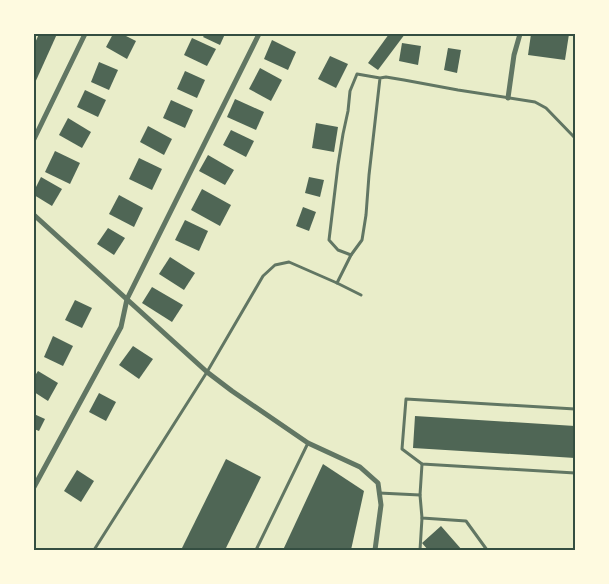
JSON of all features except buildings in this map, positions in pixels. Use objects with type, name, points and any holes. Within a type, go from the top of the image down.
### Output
[{"type":"street","points":[[34,139],[85,34]]},
{"type":"street","points":[[34,487],[121,327],[127,299],[258,34]]},
{"type":"street","points":[[508,98],[514,55],[520,34]]},
{"type":"street","points":[[34,215],[207,372],[308,443],[360,467],[378,483],[381,505],[375,550]]},
{"type":"lane","points":[[351,255],[338,250],[329,240],[342,134],[348,111],[350,91],[357,74],[380,78],[386,77],[535,102],[546,108],[575,138]]},
{"type":"lane","points":[[337,283],[351,255],[362,240],[380,78]]},
{"type":"lane","points":[[94,550],[207,372],[263,276],[275,265],[289,262],[361,295]]},
{"type":"lane","points":[[575,409],[406,398],[402,449],[422,464],[575,473]]},
{"type":"lane","points":[[256,550],[308,443]]},
{"type":"lane","points":[[420,550],[422,464]]},
{"type":"lane","points":[[379,493],[420,495]]},
{"type":"lane","points":[[422,518],[466,521],[487,550]]}]
